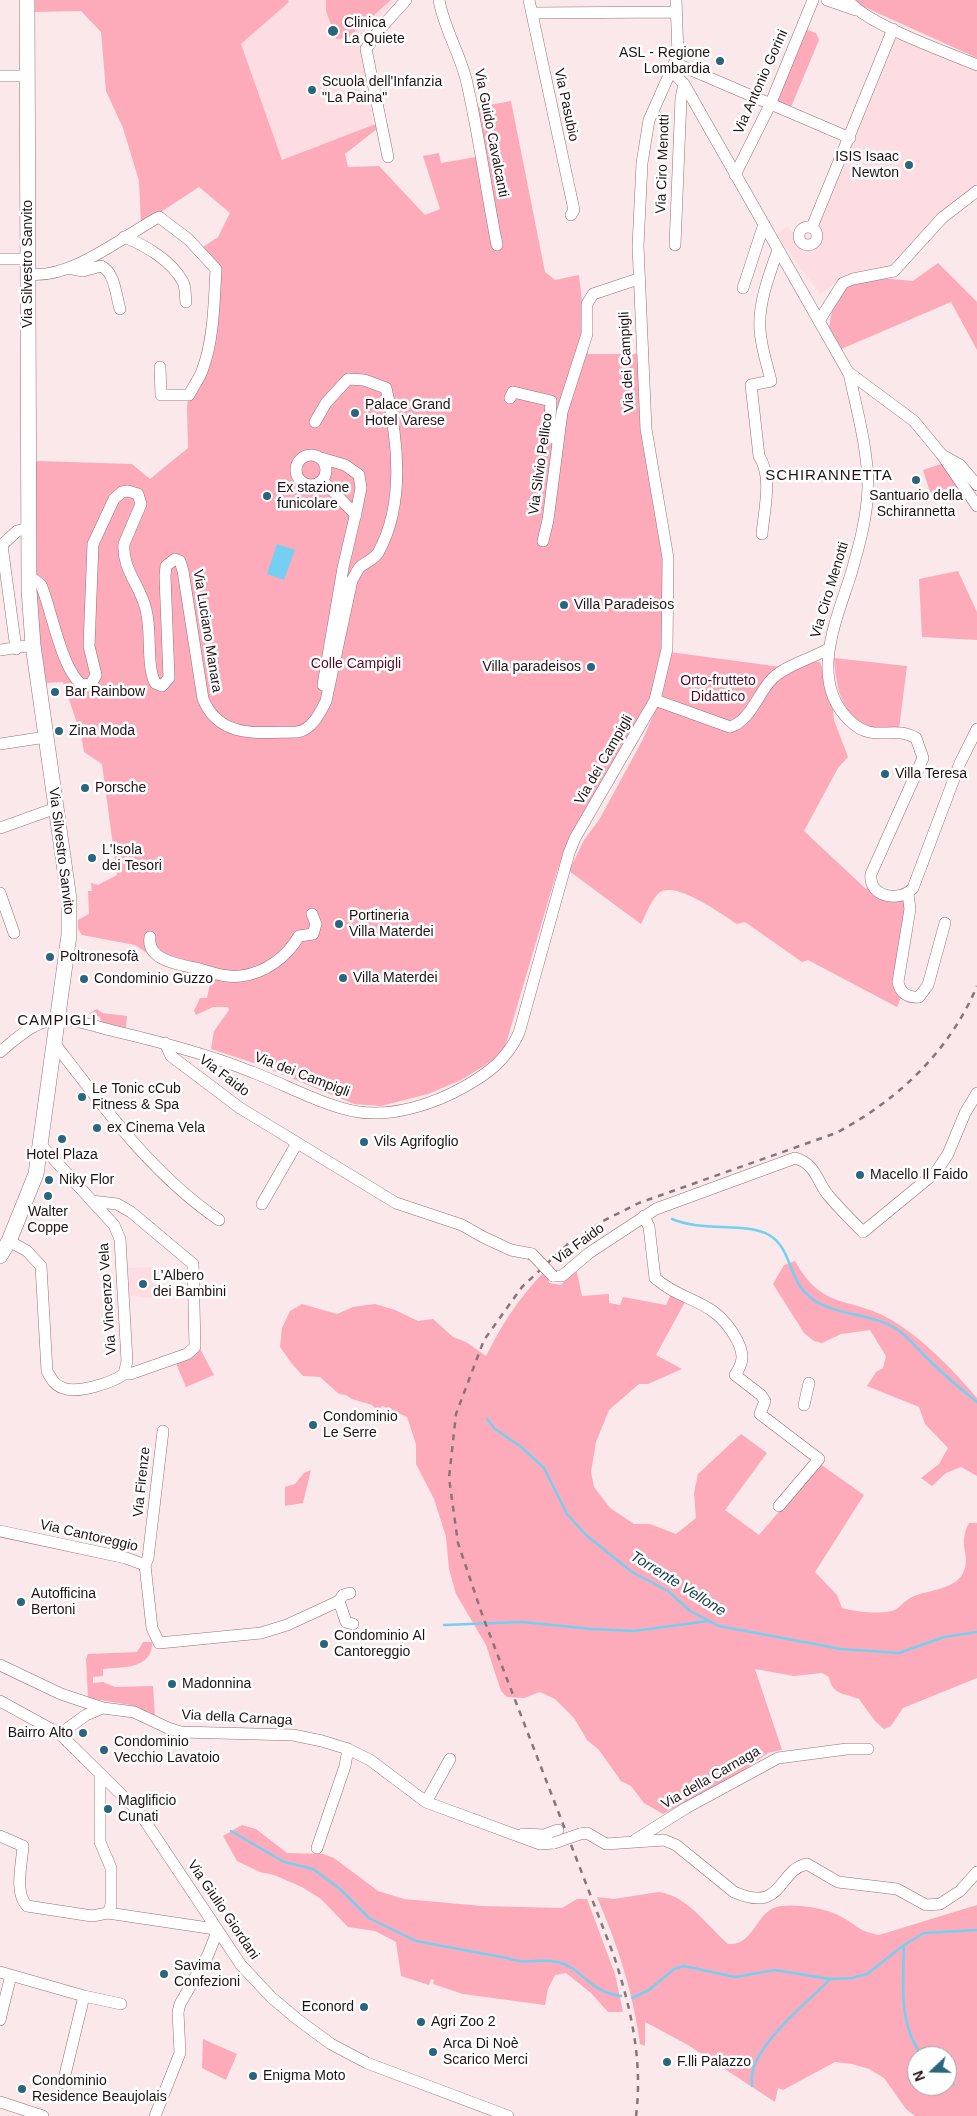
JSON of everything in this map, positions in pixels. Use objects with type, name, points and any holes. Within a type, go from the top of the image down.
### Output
[{"type":"main road","name":"Via Silvestro Sanvito","points":[[2,1252],[36,1174],[69,935],[70,908],[33,646],[29,580],[27,0]]},
{"type":"street","points":[[388,157],[366,49],[379,30],[406,0]]},
{"type":"street","name":"Via Guido Cavalcanti","points":[[439,0],[442,17],[458,53],[467,82],[498,245]]},
{"type":"street","name":"Via Pasubio","points":[[529,0],[574,210],[571,215]]},
{"type":"street","name":"Via dei Campigli","points":[[58,1019],[165,1043],[251,1071],[319,1099],[358,1112],[382,1113],[434,1102],[478,1079],[499,1064],[511,1052],[520,1033],[569,853],[575,838],[655,700],[667,649],[668,558],[646,429],[638,278],[638,205],[649,120],[655,101],[674,67],[678,55],[676,0]]},
{"type":"street","name":"Via Antonio Gorini","points":[[735,176],[770,105],[813,0]]},
{"type":"street","points":[[827,0],[856,10],[893,29],[977,65]]},
{"type":"street","points":[[848,0],[856,10]]},
{"type":"street","points":[[532,13],[676,12]]},
{"type":"street","points":[[812,227],[893,29]]},
{"type":"street","points":[[674,67],[850,138]]},
{"type":"street","name":"Via Ciro Menotti","points":[[674,67],[849,373],[866,454],[868,490],[862,534],[828,649],[832,696],[848,719],[860,729],[874,734],[902,733],[910,735],[920,745],[923,758],[920,770],[870,878],[876,890],[893,897],[908,894]]},
{"type":"street","points":[[0,76],[27,76]]},
{"type":"street","name":"Via Ciro Menotti","points":[[676,245],[680,118],[684,84]]},
{"type":"street","points":[[818,321],[843,283],[894,271],[942,218],[977,191]]},
{"type":"street","points":[[0,259],[28,266],[38,275],[68,268],[159,217],[188,239],[216,269],[212,325],[202,371],[189,395],[161,395],[160,367]]},
{"type":"street","points":[[743,288],[764,224]]},
{"type":"street","points":[[124,237],[151,251],[177,273],[184,284],[186,302]]},
{"type":"street","points":[[762,534],[767,483],[763,462],[759,456],[752,386],[770,381],[760,332],[760,318],[765,292],[778,250]]},
{"type":"street","points":[[68,268],[83,271],[101,266],[105,267],[111,276],[120,309]]},
{"type":"street","name":"Via Silvio Pellico","points":[[543,541],[548,520],[562,412],[587,334],[587,304],[590,297],[638,278]]},
{"type":"street","name":"Via Ciro Menotti","points":[[849,373],[914,421],[942,455],[977,506]]},
{"type":"street","name":"Via Luciano Manara","points":[[29,580],[35,580],[41,585],[62,649],[76,680],[82,685],[91,684],[96,676],[89,646],[93,544],[114,500],[122,492],[138,494],[141,504],[124,544],[124,560],[146,609],[155,683],[162,686],[169,678],[165,576],[166,566],[175,559],[182,566],[203,699],[212,716],[236,731],[298,732],[308,728],[317,716],[330,688],[352,580],[359,568],[377,554],[384,537],[393,509],[396,478],[394,435],[386,388],[364,380],[348,379],[326,402],[315,422]]},
{"type":"street","name":"Via Silvio Pellico","points":[[510,398],[513,392],[550,401],[550,435],[552,438],[558,438]]},
{"type":"street","points":[[317,716],[343,568],[361,488],[359,474],[345,465],[312,455],[303,457],[297,464],[296,474],[305,484],[314,486],[323,481],[327,467],[321,458]]},
{"type":"street","points":[[942,455],[960,465],[977,485]]},
{"type":"street","points":[[323,481],[356,515]]},
{"type":"street","points":[[16,649],[2,545],[17,531],[29,528]]},
{"type":"street","points":[[0,650],[33,646]]},
{"type":"street","points":[[655,700],[730,727],[743,720],[773,678],[793,665],[828,649]]},
{"type":"street","points":[[945,923],[928,985],[918,997],[909,996],[901,991],[898,982],[910,909],[908,894],[913,888],[960,763],[977,729]]},
{"type":"street","points":[[0,744],[46,738]]},
{"type":"street","points":[[0,828],[56,808]]},
{"type":"street","points":[[0,893],[14,933]]},
{"type":"street","points":[[150,937],[149,942],[152,950],[164,959],[213,974],[242,976],[264,970],[281,959],[299,936],[313,934],[316,924],[312,914]]},
{"type":"street","points":[[0,1052],[32,1027],[58,1019]]},
{"type":"street","name":"Via Faido","points":[[165,1043],[171,1056],[240,1108],[396,1203],[462,1225],[483,1238],[511,1250],[532,1254],[552,1276],[558,1278],[589,1252],[656,1209],[795,1158],[807,1163],[813,1169],[831,1198],[863,1232],[936,1172],[946,1159],[965,1113],[977,1094]]},
{"type":"street","points":[[55,1044],[142,1153],[194,1203],[219,1220]]},
{"type":"street","points":[[262,1204],[297,1143]]},
{"type":"street","name":"Via Vincenzo Vela","points":[[41,1145],[114,1225],[120,1240],[127,1361],[124,1374]]},
{"type":"street","name":"Via Vincenzo Vela","points":[[2,1252],[27,1251],[41,1266],[47,1371],[52,1381],[64,1389],[73,1390],[110,1382],[124,1374],[130,1374],[188,1354],[195,1346],[193,1264],[131,1212],[116,1204],[92,1201]]},
{"type":"street","points":[[644,1216],[649,1227],[655,1278],[714,1310],[724,1320],[742,1350],[742,1364],[735,1375],[765,1401],[760,1414],[819,1459],[779,1506]]},
{"type":"street","points":[[804,1405],[809,1383]]},
{"type":"street","name":"Via Firenze","points":[[145,1565],[148,1558],[162,1431]]},
{"type":"street","name":"Via Cantoreggio","points":[[0,1531],[126,1558],[145,1565],[152,1628],[159,1643],[261,1633],[287,1625],[339,1602],[343,1595],[350,1593]]},
{"type":"street","points":[[339,1602],[346,1622],[353,1624]]},
{"type":"street","name":"Via della Carnaga","points":[[0,1665],[61,1694],[102,1708],[134,1712],[181,1732],[292,1735],[348,1749],[370,1760],[426,1802],[540,1844],[552,1838],[587,1833],[602,1837],[606,1844],[664,1840],[676,1845],[734,1892],[741,1895],[766,1897],[778,1891],[792,1871],[807,1864],[838,1882],[897,1889],[926,1905],[940,1904],[960,1891],[977,1872]]},
{"type":"street","name":"Via Giulio Giordani","points":[[0,1701],[60,1734],[139,1812],[216,1930],[262,1988],[331,2044],[367,2063],[508,2116]]},
{"type":"street","points":[[60,1734],[86,1715],[102,1708]]},
{"type":"street","points":[[317,1848],[346,1766],[348,1749]]},
{"type":"street","name":"Via della Carnaga","points":[[633,1841],[686,1808],[778,1758],[868,1749]]},
{"type":"street","points":[[426,1802],[450,1759]]},
{"type":"street","points":[[370,1760],[381,1778]]},
{"type":"street","points":[[100,1773],[100,1842],[111,1868],[108,1913]]},
{"type":"street","points":[[0,1836],[23,1846],[20,1893],[26,1906],[92,1916],[108,1913],[216,1930],[208,1955],[180,2004],[178,2012],[180,2053],[155,2116]]},
{"type":"street","points":[[0,2020],[6,1973],[84,1996],[121,2004]]},
{"type":"street","points":[[63,2083],[84,1996]]},
{"type":"street","points":[[0,2102],[43,2116]]},
{"type":"shaded area","name":"Scuola dell'Infanzia \"La Paina\"","points":[[288,0],[396,0],[360,38],[373,125],[282,161],[241,44],[289,2]]},
{"type":"shaded area","name":"ISIS Isaac Newton","points":[[893,35],[977,71],[977,185],[897,262],[877,272],[843,278],[820,294],[776,235],[787,226],[800,240],[815,242],[819,225]]},
{"type":"shaded area","name":"L'Albero dei Bambini","points":[[157,1267],[159,1296],[151,1298],[127,1295],[126,1268]]},
{"type":"green space","name":"Colle Campigli","points":[[35,0],[288,0],[289,2],[241,44],[282,160],[373,125],[382,125],[345,154],[348,167],[379,166],[425,215],[440,209],[423,156],[439,153],[441,163],[476,157],[467,109],[511,101],[545,272],[555,280],[579,275],[588,354],[638,354],[640,426],[665,557],[664,648],[652,702],[569,838],[558,868],[505,1047],[500,1054],[484,1066],[461,1080],[428,1094],[381,1106],[354,1104],[257,1064],[211,1049],[214,1031],[229,1010],[228,1007],[213,1007],[196,1015],[194,1011],[200,998],[207,998],[210,984],[162,963],[135,945],[82,935],[78,929],[78,920],[89,914],[88,891],[92,891],[91,883],[98,885],[117,875],[102,764],[84,752],[81,735],[63,682],[45,683],[33,614],[33,464],[38,461],[132,464],[150,479],[188,448],[187,407],[189,392],[199,371],[215,270],[197,251],[218,237],[230,213],[199,187],[141,225],[139,181],[123,128],[106,91],[101,32],[81,11],[35,12]]},
{"type":"green space","points":[[326,0],[391,0],[348,38],[336,39],[326,11]]},
{"type":"green space","points":[[855,0],[977,0],[977,58],[860,5]]},
{"type":"green space","points":[[805,29],[816,33],[819,40],[791,107],[776,101]]},
{"type":"green space","points":[[938,263],[977,302],[977,350],[951,302],[839,350],[829,328],[832,310],[847,284],[881,278],[913,281]]},
{"type":"green space","points":[[944,463],[959,487],[933,492],[931,495],[923,470]]},
{"type":"green space","points":[[958,571],[977,612],[977,640],[922,637],[919,579]]},
{"type":"green space","name":"Orto-frutteto Didattico","points":[[670,652],[781,667],[762,683],[736,720],[727,724],[658,701]]},
{"type":"green space","points":[[834,658],[907,666],[899,729],[871,728],[851,714],[841,698],[836,679]]},
{"type":"green space","points":[[811,661],[820,662],[832,696],[834,720],[848,757],[838,768],[804,831],[866,889],[871,883],[873,887],[908,894],[902,995],[897,1007],[808,960],[802,962],[745,922],[737,924],[710,906],[686,894],[666,890],[659,893],[641,924],[569,871],[584,840],[599,820],[642,741],[658,704],[732,730],[779,678]]},
{"type":"green space","points":[[97,1009],[102,1013],[127,1016],[126,1028],[101,1022],[100,1017],[89,1013]]},
{"type":"green space","points":[[795,1261],[805,1277],[816,1288],[838,1300],[862,1307],[890,1319],[926,1345],[977,1398],[977,1476],[961,1467],[946,1473],[932,1486],[921,1478],[939,1464],[948,1448],[925,1424],[919,1407],[867,1386],[876,1372],[883,1368],[886,1356],[870,1330],[841,1334],[822,1343],[814,1341],[804,1333],[773,1284],[784,1265]]},
{"type":"green space","points":[[576,1268],[582,1296],[609,1294],[609,1303],[620,1305],[623,1297],[666,1305],[671,1294],[685,1302],[656,1355],[682,1369],[648,1384],[639,1384],[609,1410],[596,1442],[591,1472],[594,1487],[610,1508],[634,1524],[650,1524],[676,1534],[696,1518],[694,1493],[698,1474],[741,1434],[767,1453],[725,1510],[759,1535],[820,1464],[864,1495],[815,1572],[837,1595],[842,1608],[868,1612],[889,1612],[895,1610],[910,1598],[942,1588],[956,1581],[962,1576],[965,1568],[964,1537],[966,1530],[969,1523],[977,1523],[977,1678],[903,1708],[891,1726],[884,1729],[875,1721],[859,1699],[840,1693],[833,1687],[829,1677],[822,1673],[794,1676],[755,1669],[782,1750],[768,1753],[730,1780],[663,1814],[644,1803],[631,1786],[621,1781],[599,1750],[587,1740],[574,1718],[555,1699],[540,1692],[524,1698],[507,1697],[501,1691],[486,1645],[456,1594],[449,1569],[446,1537],[434,1499],[416,1464],[416,1444],[407,1417],[383,1406],[377,1410],[372,1405],[339,1394],[320,1377],[303,1376],[280,1347],[282,1328],[290,1311],[302,1304],[337,1314],[353,1307],[375,1304],[395,1310],[418,1321],[433,1319],[453,1337],[466,1342],[486,1356],[511,1313],[542,1274],[548,1278],[549,1283],[561,1285]]},
{"type":"green space","points":[[198,1345],[214,1375],[186,1387],[175,1361]]},
{"type":"green space","points":[[311,1470],[303,1503],[285,1506],[285,1487],[295,1484],[304,1473]]},
{"type":"green space","points":[[143,1642],[152,1642],[148,1657],[142,1662],[128,1667],[103,1669],[103,1676],[93,1677],[93,1683],[103,1682],[115,1687],[153,1686],[155,1716],[130,1705],[88,1698],[86,1659],[88,1654],[137,1652]]},
{"type":"green space","points":[[242,1825],[256,1829],[287,1853],[323,1854],[334,1858],[378,1891],[404,1899],[482,1906],[562,1908],[577,1899],[587,1899],[615,1974],[623,2012],[608,2012],[591,1993],[566,1973],[555,1975],[548,1989],[545,2005],[463,1994],[433,1984],[434,1980],[431,1979],[429,1985],[401,1976],[396,1942],[375,1931],[348,1927],[321,1899],[302,1887],[274,1875],[260,1872],[237,1861],[223,1836]]},
{"type":"green space","points":[[659,1892],[669,1895],[688,1905],[728,1944],[737,1943],[744,1939],[766,1913],[781,1906],[802,1906],[825,1910],[844,1918],[861,1929],[879,1935],[977,1905],[977,2116],[915,2116],[906,2109],[884,2078],[869,2069],[835,2062],[783,2090],[778,2088],[775,2102],[688,2045],[645,2022],[645,2046],[640,2044],[624,1969],[597,1897],[614,1899]]},
{"type":"green space","points":[[203,2039],[237,2054],[226,2080],[202,2068]]},
{"type":"water","points":[[277,544],[295,550],[284,580],[267,574]]},
{"type":"waterway","points":[[672,1219],[697,1225],[748,1229],[769,1235],[782,1248],[798,1282],[810,1297],[830,1308],[877,1320],[898,1330],[944,1375],[977,1402]]},
{"type":"waterway","name":"Torrente Vellone","points":[[487,1419],[495,1429],[520,1446],[544,1468],[567,1514],[586,1535],[632,1572],[668,1591],[690,1611],[719,1626],[841,1649],[899,1653],[944,1637],[977,1632]]},
{"type":"waterway","points":[[444,1625],[522,1622],[634,1631],[708,1621]]},
{"type":"waterway","points":[[231,1831],[284,1862],[313,1869],[340,1889],[369,1918],[416,1941],[513,1960],[565,1964],[600,1990],[621,1996]]},
{"type":"waterway","points":[[632,1998],[649,1990],[674,1969],[684,1966],[735,1977],[775,1970],[830,1979],[852,1978],[867,1974],[904,1945],[924,1933],[977,1930]]},
{"type":"waterway","points":[[904,1945],[904,2003],[909,2032],[916,2046]]},
{"type":"waterway","points":[[752,2086],[753,2070],[758,2058],[775,2033],[830,1979]]},
{"type":"railway","points":[[636,2116],[638,2095],[637,2055],[626,1995],[614,1956],[483,1617],[458,1543],[449,1478],[456,1414],[484,1340],[522,1287],[570,1242],[603,1221],[639,1203],[836,1133],[859,1120],[900,1089],[936,1053],[952,1032],[977,986]]},
{"type":"place","name":"Clinica La Quiete","points":[[333,31]]},
{"type":"place","name":"ASL - Regione Lombardia","points":[[720,61]]},
{"type":"place","name":"Scuola dell'Infanzia \"La Paina\"","points":[[312,90]]},
{"type":"place","name":"ISIS Isaac Newton","points":[[909,165]]},
{"type":"place","name":"Palace Grand Hotel Varese","points":[[355,413]]},
{"type":"place","name":"Santuario della Schirannetta","points":[[916,480]]},
{"type":"place","name":"Ex stazione funicolare","points":[[267,496]]},
{"type":"place","name":"Villa Paradeisos","points":[[564,605]]},
{"type":"place","name":"Villa paradeisos","points":[[591,667]]},
{"type":"place","name":"Bar Rainbow","points":[[55,692]]},
{"type":"place","name":"Zina Moda","points":[[59,731]]},
{"type":"place","name":"Villa Teresa","points":[[885,774]]},
{"type":"place","name":"Porsche","points":[[85,788]]},
{"type":"place","name":"L'Isola dei Tesori","points":[[92,858]]},
{"type":"place","name":"Portineria Villa Materdei","points":[[339,924]]},
{"type":"place","name":"Poltronesofà","points":[[50,957]]},
{"type":"place","name":"Villa Materdei","points":[[343,978]]},
{"type":"place","name":"Condominio Guzzo","points":[[84,979]]},
{"type":"place","name":"Le Tonic cCub Fitness & Spa","points":[[82,1097]]},
{"type":"place","name":"ex Cinema Vela","points":[[97,1128]]},
{"type":"place","name":"Hotel Plaza","points":[[62,1139]]},
{"type":"place","name":"Vils Agrifoglio","points":[[364,1142]]},
{"type":"place","name":"Macello Il Faido","points":[[860,1175]]},
{"type":"place","name":"Niky Flor","points":[[49,1180]]},
{"type":"place","name":"Walter Coppe","points":[[48,1196]]},
{"type":"place","name":"L'Albero dei Bambini","points":[[143,1284]]},
{"type":"place","name":"Condominio Le Serre","points":[[313,1425]]},
{"type":"place","name":"Autofficina Bertoni","points":[[21,1602]]},
{"type":"place","name":"Condominio Al Cantoreggio","points":[[324,1644]]},
{"type":"place","name":"Madonnina","points":[[172,1684]]},
{"type":"place","name":"Bairro Alto","points":[[83,1733]]},
{"type":"place","name":"Condominio Vecchio Lavatoio","points":[[104,1750]]},
{"type":"place","name":"Maglificio Cunati","points":[[108,1809]]},
{"type":"place","name":"Savima Confezioni","points":[[164,1974]]},
{"type":"place","name":"Econord","points":[[364,2007]]},
{"type":"place","name":"Agri Zoo 2","points":[[421,2022]]},
{"type":"place","name":"Arca Di Noè Scarico Merci","points":[[433,2052]]},
{"type":"place","name":"F.lli Palazzo","points":[[667,2062]]},
{"type":"place","name":"Enigma Moto","points":[[253,2076]]},
{"type":"place","name":"Condominio Residence Beaujolais","points":[[22,2089]]},
{"type":"district","name":"SCHIRANNETTA","points":[[829,476]]},
{"type":"district","name":"CAMPIGLI","points":[[57,1021]]}]
